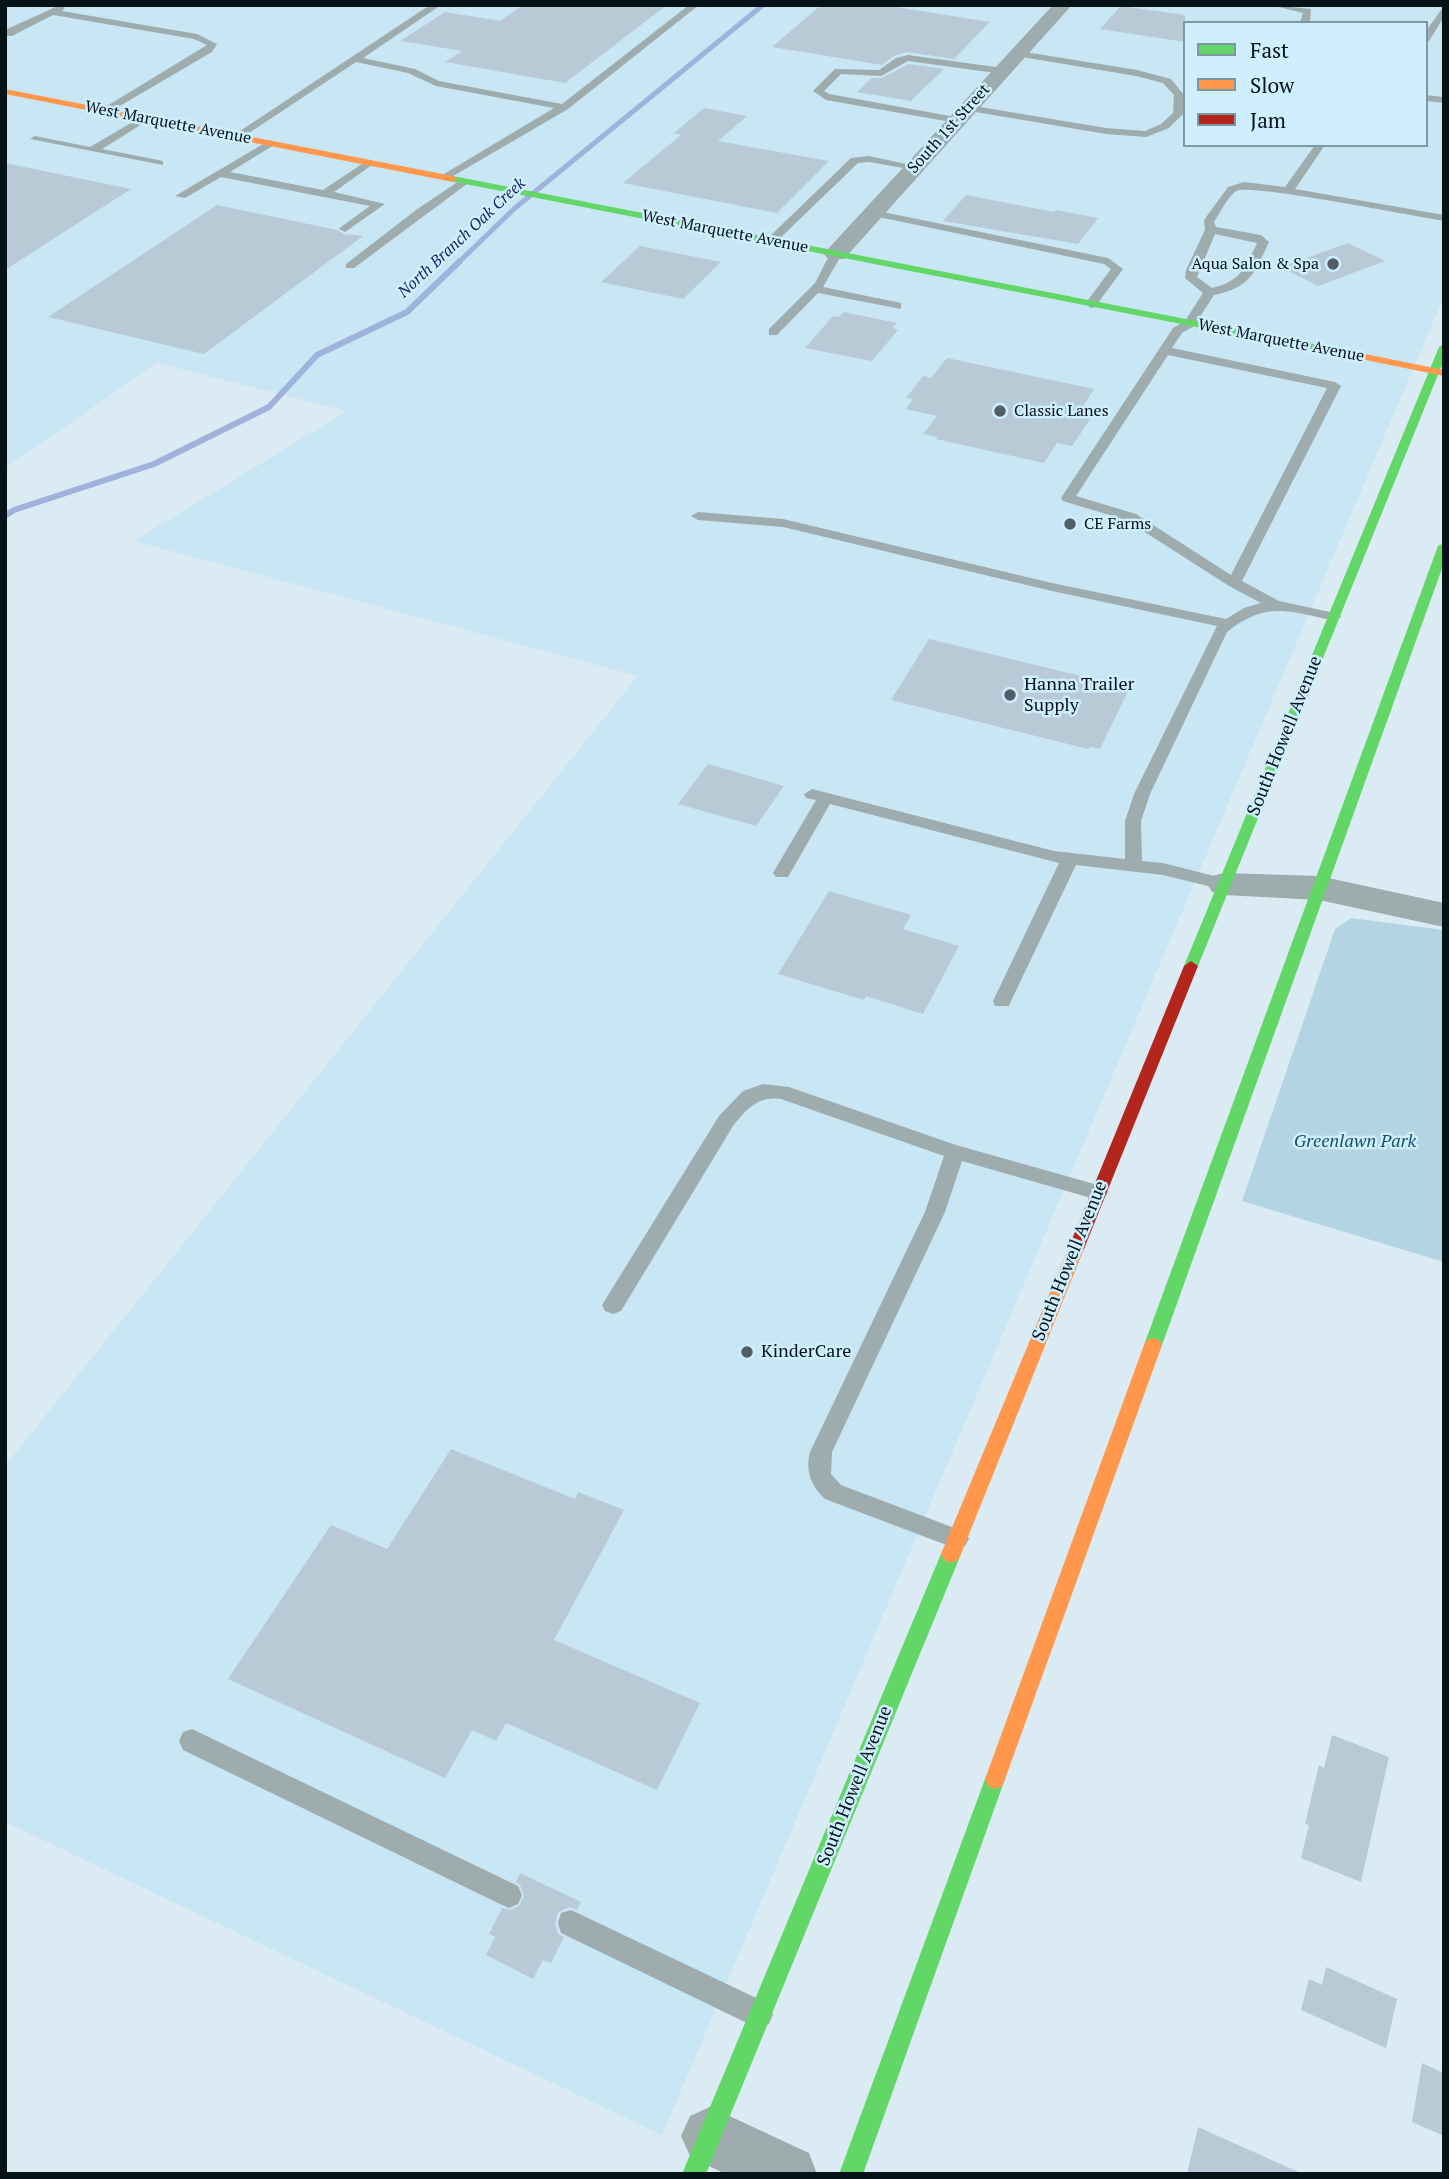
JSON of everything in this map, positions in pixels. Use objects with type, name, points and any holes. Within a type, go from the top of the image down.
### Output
[{"type":"main road","name":"West Marquette Avenue","points":[[5,91],[1439,372]]},
{"type":"main road","name":"South Howell Avenue","points":[[702,2155],[1334,617],[1439,372],[1444,347]]},
{"type":"main road","points":[[851,2174],[1444,546]]},
{"type":"street","name":"South 1st Street","points":[[836,254],[1062,5]]},
{"type":"street","points":[[1224,884],[1319,888],[1444,915]]},
{"type":"street","points":[[702,2155],[788,2174]]},
{"type":"lane","points":[[236,136],[437,5]]},
{"type":"lane","points":[[444,177],[564,107],[695,5]]},
{"type":"lane","points":[[1275,5],[1308,10],[1305,21]]},
{"type":"lane","points":[[5,33],[9,34],[49,8],[197,37],[212,44],[209,50],[106,111]]},
{"type":"lane","points":[[1428,36],[1444,9]]},
{"type":"lane","points":[[1003,71],[908,58],[899,60],[881,74],[839,71],[818,91],[826,97],[1146,134],[1165,126],[1178,114],[1179,95],[1167,81],[1137,73],[1018,54]]},
{"type":"lane","points":[[355,59],[411,71],[436,83],[564,107]]},
{"type":"lane","points":[[92,150],[143,119]]},
{"type":"lane","points":[[35,139],[159,163]]},
{"type":"lane","points":[[181,196],[270,143]]},
{"type":"lane","points":[[1289,191],[1319,147]]},
{"type":"lane","points":[[771,241],[855,160],[869,159],[915,167]]},
{"type":"lane","points":[[325,193],[368,163]]},
{"type":"lane","points":[[220,173],[379,204],[345,229]]},
{"type":"lane","points":[[350,266],[419,212],[466,181]]},
{"type":"lane","points":[[1210,292],[1191,278],[1211,230],[1209,222],[1232,189],[1244,186],[1289,191],[1444,218]]},
{"type":"lane","points":[[873,213],[1108,261],[1117,269],[1091,304]]},
{"type":"lane","points":[[1211,230],[1257,237],[1264,242],[1242,283],[1210,292],[1190,323],[1177,331],[1068,498],[1131,517],[1234,583],[1273,603],[1334,617]]},
{"type":"lane","points":[[773,332],[814,289],[834,264],[836,254]]},
{"type":"lane","points":[[814,289],[897,306]]},
{"type":"lane","points":[[1166,351],[1335,386],[1234,583]]},
{"type":"lane","points":[[698,516],[783,523],[1052,587],[1228,624]]},
{"type":"lane","points":[[1134,866],[1133,821],[1142,794],[1221,631],[1239,614],[1273,603]]},
{"type":"lane","points":[[782,873],[819,796],[1070,859],[1163,869],[1224,884]]},
{"type":"lane","points":[[1002,1001],[1070,859]]},
{"type":"lane","points":[[613,1305],[726,1121],[745,1100],[764,1089],[782,1092],[955,1152],[1098,1192]]},
{"type":"lane","points":[[955,1152],[935,1212],[821,1452],[817,1468],[819,1478],[833,1492],[957,1539]]},
{"type":"lane","points":[[192,1741],[509,1895]]},
{"type":"lane","points":[[571,1923],[760,2015]]},
{"type":"shaded area","points":[[5,5],[1444,5],[1444,296],[662,2135],[5,1822],[5,1466],[638,676],[134,541],[347,411],[157,363],[5,468]]},
{"type":"green space","name":"Greenlawn Park","points":[[1351,918],[1444,930],[1444,1262],[1242,1201],[1335,929]]},
{"type":"building","points":[[523,5],[667,5],[565,83],[445,62],[462,51],[400,41],[445,12],[500,21]]},
{"type":"building","points":[[821,5],[883,5],[990,22],[954,59],[907,52],[894,56],[882,65],[772,47]]},
{"type":"building","points":[[1121,6],[1185,15],[1183,42],[1100,29]]},
{"type":"building","points":[[909,64],[944,69],[911,101],[857,92],[872,78],[882,78]]},
{"type":"building","points":[[704,108],[747,116],[718,141],[829,161],[777,213],[623,183],[681,135],[674,133]]},
{"type":"building","points":[[5,163],[131,189],[5,270]]},
{"type":"building","points":[[966,195],[1098,218],[1078,244],[943,221]]},
{"type":"building","points":[[217,205],[363,236],[204,354],[48,317]]},
{"type":"building","name":"Aqua Salon & Spa","points":[[1348,243],[1385,261],[1318,286],[1281,267]]},
{"type":"building","points":[[640,246],[721,262],[683,299],[601,282]]},
{"type":"building","points":[[844,312],[897,323],[892,328],[898,330],[872,361],[805,348],[833,316],[839,317]]},
{"type":"building","name":"Classic Lanes","points":[[947,358],[1094,389],[1081,409],[1095,412],[1072,446],[1057,443],[1044,463],[936,439],[938,437],[923,434],[937,416],[906,409],[913,399],[906,398],[923,376],[931,378]]},
{"type":"building","name":"Hanna Trailer Supply","points":[[929,639],[1122,686],[1120,690],[1128,691],[1100,749],[1088,749],[891,700]]},
{"type":"building","points":[[708,764],[784,786],[756,826],[678,804]]},
{"type":"building","points":[[829,891],[911,915],[903,929],[959,946],[923,1014],[866,996],[864,1000],[778,974]]},
{"type":"building","points":[[451,1449],[575,1499],[578,1492],[624,1510],[554,1640],[700,1703],[657,1790],[506,1723],[496,1741],[472,1730],[445,1778],[228,1679],[331,1525],[387,1549]]},
{"type":"building","points":[[1332,1735],[1389,1757],[1361,1882],[1301,1858],[1309,1825],[1305,1824],[1319,1765],[1324,1768]]},
{"type":"building","points":[[520,1873],[581,1902],[577,1910],[570,1907],[558,1912],[555,1924],[558,1934],[564,1937],[551,1963],[543,1960],[533,1979],[486,1955],[495,1937],[489,1934],[502,1908],[510,1910],[519,1906],[524,1896],[516,1882]]},
{"type":"building","points":[[1326,1967],[1397,1999],[1386,2048],[1301,2010],[1309,1979],[1322,1985]]},
{"type":"building","points":[[1422,2063],[1444,2073],[1444,2136],[1412,2122]]},
{"type":"building","points":[[1198,2127],[1303,2174],[1187,2174]]},
{"type":"waterway","name":"North Branch Oak Creek","points":[[459,262],[515,208],[763,5]]},
{"type":"waterway","name":"North Branch Oak Creek","points":[[5,516],[14,510],[154,464],[269,407],[317,355],[407,312],[460,261]]},
{"type":"traffic: fast","points":[[453,179],[1355,355]]},
{"type":"traffic: fast","points":[[1191,966],[1444,347]]},
{"type":"traffic: fast","points":[[1153,1345],[1444,546]]},
{"type":"traffic: fast","points":[[694,2174],[951,1554]]},
{"type":"traffic: fast","points":[[851,2174],[995,1779]]},
{"type":"traffic: slow","points":[[5,91],[453,179]]},
{"type":"traffic: slow","points":[[1355,355],[1444,373]]},
{"type":"traffic: slow","points":[[951,1554],[1078,1244]]},
{"type":"traffic: slow","points":[[995,1779],[1153,1345]]},
{"type":"traffic: jam","points":[[1078,1244],[1191,966]]},
{"type":"place","name":"Aqua Salon & Spa","points":[[1333,264]]},
{"type":"place","name":"Classic Lanes","points":[[1000,411]]},
{"type":"place","name":"CE Farms","points":[[1070,524]]},
{"type":"place","name":"Hanna Trailer Supply","points":[[1010,695]]},
{"type":"place","name":"KinderCare","points":[[747,1352]]}]
